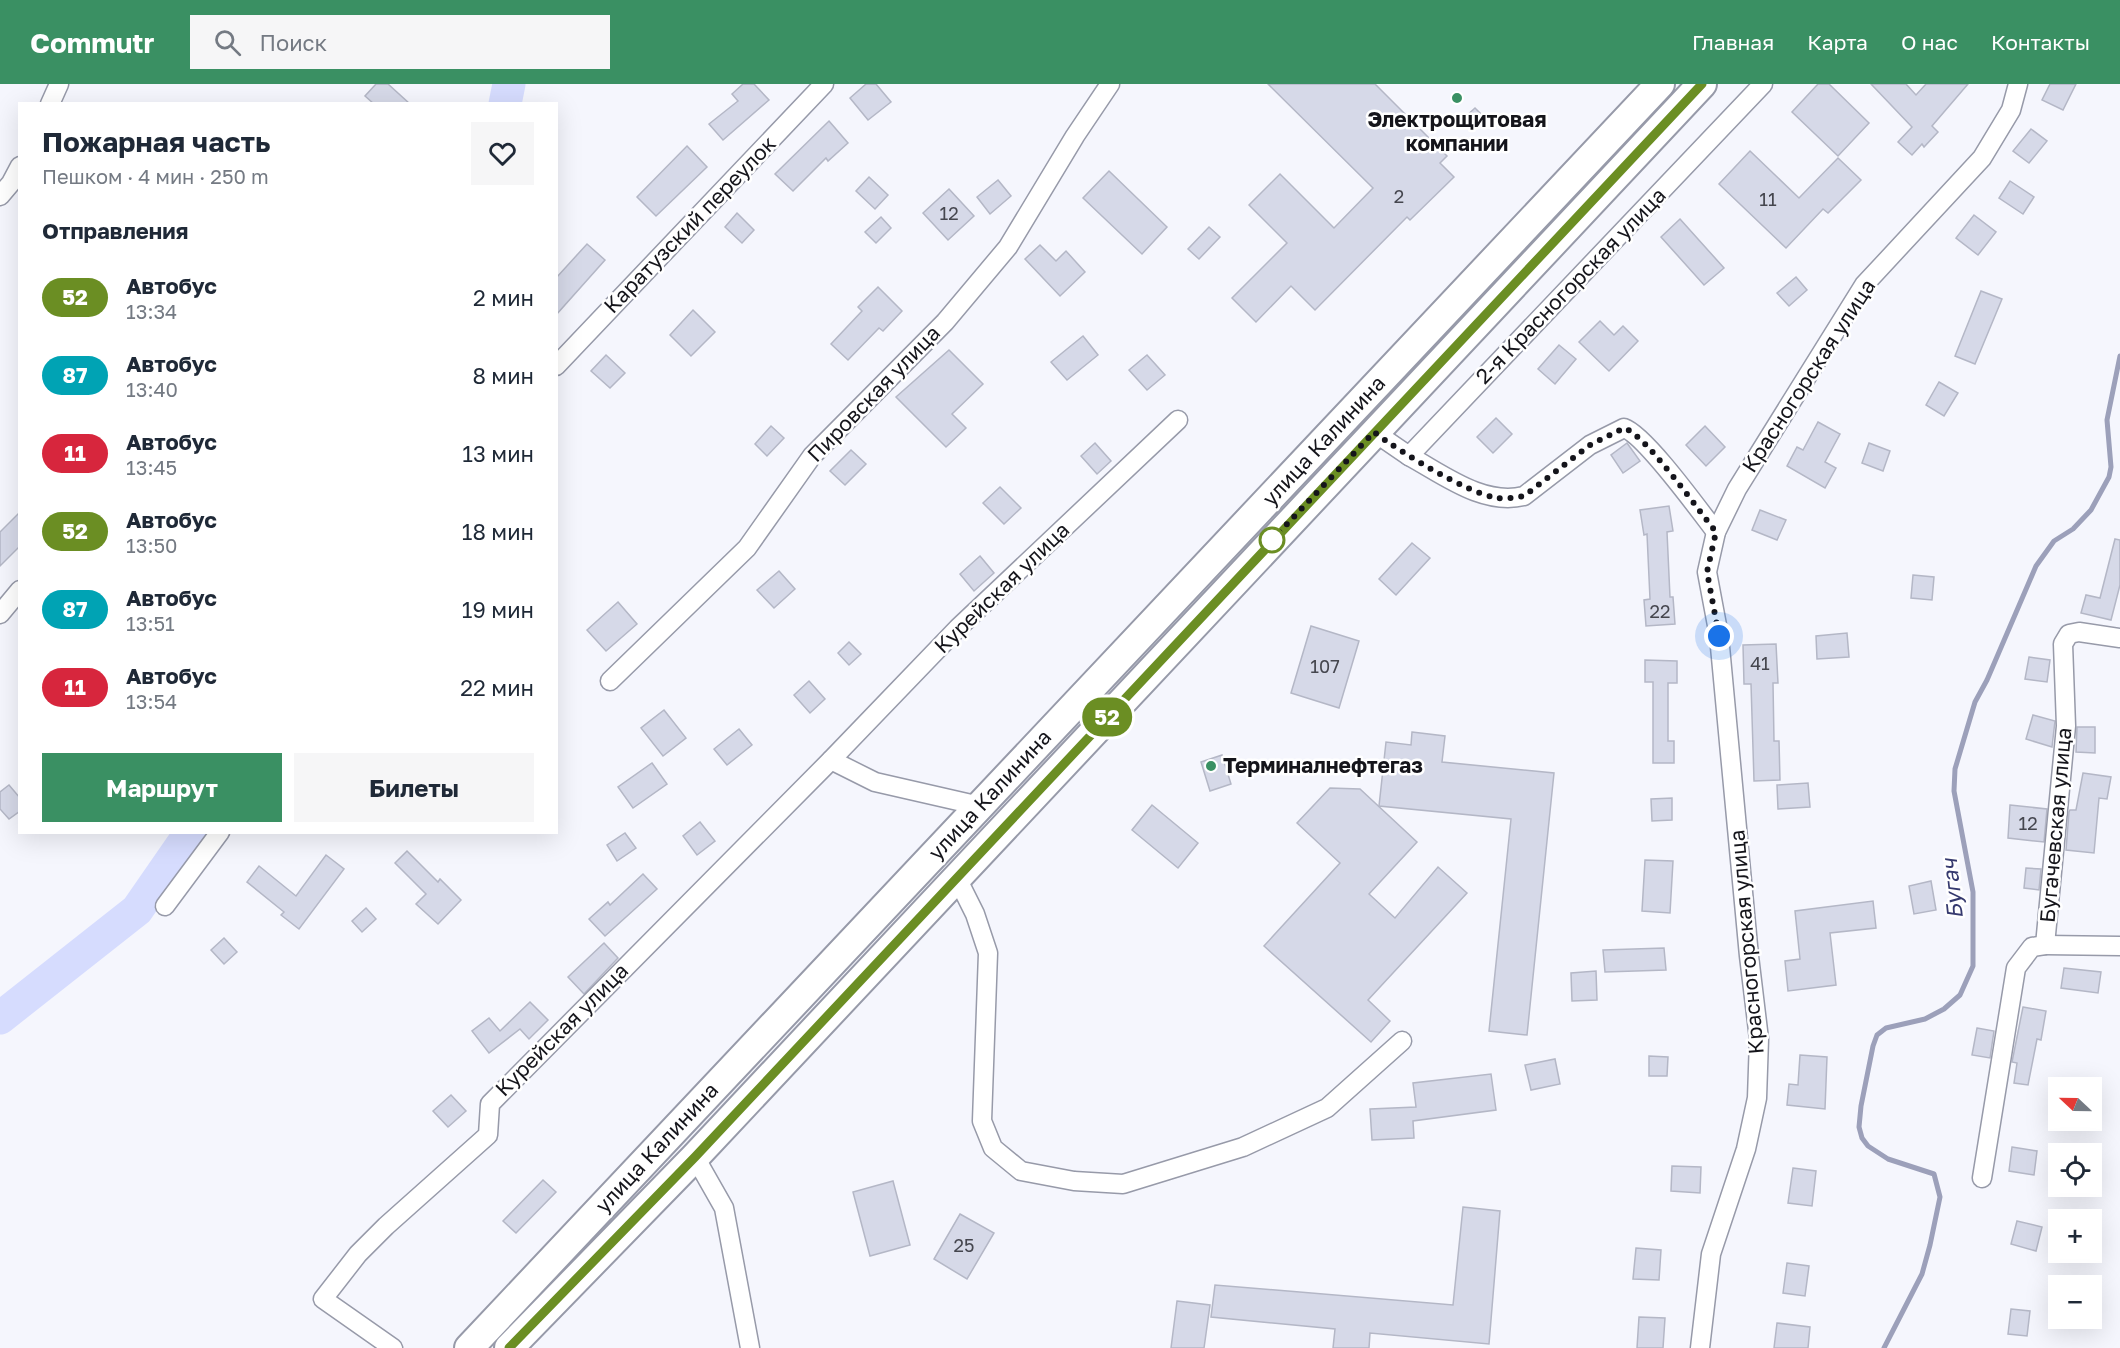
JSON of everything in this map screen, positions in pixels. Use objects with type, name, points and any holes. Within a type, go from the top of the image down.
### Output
[{"type":"main road","name":"улица Калинина","points":[[469,1348],[1659,84]]},
{"type":"main road","name":"улица Калинина","points":[[509,1348],[695,1157],[1702,84]]},
{"type":"main road","points":[[1221,550],[1243,572]]},
{"type":"main road","points":[[1141,635],[1164,656]]},
{"type":"street","points":[[51,102],[59,84]]},
{"type":"street","name":"Каратузский переулок","points":[[558,364],[824,84]]},
{"type":"street","name":"Пировская улица","points":[[610,681],[747,548],[812,456],[952,314],[1008,247],[1075,136],[1110,84]]},
{"type":"street","name":"2-я Красногорская улица","points":[[1409,456],[1763,84]]},
{"type":"street","name":"Красногорская улица","points":[[1700,1348],[1711,1254],[1746,1149],[1757,1098],[1759,1039],[1719,636],[1707,572],[1716,532],[1737,489],[1864,285],[1982,158],[2011,110],[2018,84]]},
{"type":"street","points":[[10,189],[18,171]]},
{"type":"street","name":"Курейская улица","points":[[393,1348],[323,1299],[358,1254],[488,1135],[490,1104],[831,760],[958,628],[1178,420]]},
{"type":"street","points":[[1374,432],[1409,456],[1483,494],[1512,499],[1524,496],[1590,445],[1624,428],[1630,430],[1646,445],[1716,532]]},
{"type":"street","points":[[0,614],[18,592]]},
{"type":"street","name":"Бугачевская улица","points":[[1982,1178],[2016,968],[2032,947],[2045,945],[2066,726],[2063,644],[2069,634],[2079,632],[2120,638]]},
{"type":"street","points":[[831,760],[875,782],[980,806]]},
{"type":"street","points":[[165,906],[219,834]]},
{"type":"street","points":[[957,878],[975,914],[988,953],[982,1121],[993,1148],[1021,1171],[1074,1181],[1123,1184],[1243,1147],[1327,1108],[1402,1041]]},
{"type":"street","points":[[2045,945],[2120,946]]},
{"type":"street","points":[[695,1157],[724,1208],[750,1348]]},
{"type":"building","points":[[376,84],[388,84],[408,102],[372,102],[365,96]]},
{"type":"building","points":[[743,84],[754,84],[769,100],[723,140],[709,124],[738,101],[732,94]]},
{"type":"building","points":[[866,84],[876,84],[891,102],[868,120],[850,98]]},
{"type":"building","points":[[1268,84],[1375,84],[1447,156],[1440,163],[1454,177],[1410,220],[1407,217],[1315,310],[1291,286],[1256,322],[1232,298],[1287,243],[1249,205],[1280,174],[1334,228],[1373,188]]},
{"type":"building","points":[[1818,84],[1829,84],[1869,123],[1838,156],[1792,112]]},
{"type":"building","points":[[1871,84],[1906,84],[1916,95],[1926,84],[1968,84],[1932,126],[1938,132],[1924,147],[1922,144],[1912,155],[1898,142],[1912,127]]},
{"type":"building","points":[[2050,84],[2076,84],[2063,110],[2042,100]]},
{"type":"building","points":[[1475,108],[1485,118],[1475,128],[1464,118]]},
{"type":"building","points":[[829,121],[848,143],[828,161],[826,158],[793,191],[775,174]]},
{"type":"building","points":[[2031,129],[2047,141],[2029,163],[2013,151]]},
{"type":"building","points":[[687,146],[707,167],[656,216],[637,197]]},
{"type":"building","points":[[1750,151],[1799,198],[1838,158],[1861,180],[1828,213],[1823,209],[1786,248],[1719,184]]},
{"type":"building","points":[[1109,171],[1167,227],[1142,254],[1083,198]]},
{"type":"building","points":[[869,177],[888,195],[875,209],[856,191]]},
{"type":"building","points":[[998,180],[1011,196],[990,214],[977,197]]},
{"type":"building","points":[[2010,181],[2034,197],[2023,214],[1999,198]]},
{"type":"building","points":[[949,189],[974,216],[948,240],[923,213]]},
{"type":"building","points":[[737,213],[754,230],[742,243],[725,227]]},
{"type":"building","points":[[1974,215],[1996,232],[1978,255],[1956,238]]},
{"type":"building","points":[[881,217],[891,228],[876,243],[865,232]]},
{"type":"building","points":[[1680,219],[1724,268],[1704,285],[1661,237]]},
{"type":"building","points":[[1209,227],[1220,237],[1199,259],[1188,249]]},
{"type":"building","points":[[587,244],[605,260],[558,313],[558,276]]},
{"type":"building","points":[[1040,245],[1056,261],[1066,251],[1085,272],[1060,296],[1025,259]]},
{"type":"building","points":[[1796,277],[1807,290],[1789,306],[1777,293]]},
{"type":"building","points":[[878,287],[902,311],[883,331],[879,328],[848,360],[831,344],[862,311],[858,307]]},
{"type":"building","points":[[1981,291],[2002,299],[1975,364],[1955,356]]},
{"type":"building","points":[[693,310],[715,332],[691,356],[670,335]]},
{"type":"building","points":[[1600,321],[1614,335],[1623,326],[1638,341],[1609,371],[1579,342]]},
{"type":"building","points":[[1083,336],[1098,355],[1067,380],[1051,362]]},
{"type":"building","points":[[1559,345],[1576,359],[1555,384],[1538,369]]},
{"type":"building","points":[[949,350],[983,384],[952,414],[966,428],[946,447],[896,397]]},
{"type":"building","points":[[606,355],[625,373],[610,388],[591,371]]},
{"type":"building","points":[[1147,355],[1165,375],[1147,390],[1129,370]]},
{"type":"building","points":[[1939,382],[1958,393],[1944,416],[1926,405]]},
{"type":"building","points":[[1496,418],[1512,434],[1493,453],[1477,437]]},
{"type":"building","points":[[1818,422],[1840,434],[1825,462],[1836,468],[1825,488],[1787,466],[1797,447],[1803,450]]},
{"type":"building","points":[[771,426],[784,438],[767,456],[755,444]]},
{"type":"building","points":[[1705,426],[1725,447],[1706,466],[1686,445]]},
{"type":"building","points":[[1095,443],[1111,461],[1097,474],[1081,456]]},
{"type":"building","points":[[1627,443],[1640,461],[1623,473],[1611,455]]},
{"type":"building","points":[[1869,443],[1890,451],[1883,471],[1862,463]]},
{"type":"building","points":[[851,450],[866,464],[845,485],[830,471]]},
{"type":"building","points":[[1000,487],[1021,508],[1004,524],[983,503]]},
{"type":"building","points":[[1669,506],[1673,531],[1667,532],[1670,597],[1673,597],[1675,624],[1646,626],[1644,600],[1650,599],[1647,534],[1644,535],[1640,510]]},
{"type":"building","points":[[1760,510],[1786,520],[1777,540],[1752,530]]},
{"type":"building","points":[[18,514],[18,548],[0,566],[0,532]]},
{"type":"building","points":[[2115,539],[2120,540],[2120,585],[2111,620],[2081,613],[2086,595],[2100,598]]},
{"type":"building","points":[[1412,543],[1430,558],[1396,595],[1379,579]]},
{"type":"building","points":[[980,556],[994,573],[974,591],[960,574]]},
{"type":"building","points":[[779,571],[795,589],[774,608],[757,590]]},
{"type":"building","points":[[1913,575],[1934,577],[1932,600],[1911,598]]},
{"type":"building","points":[[618,602],[637,624],[606,651],[587,630]]},
{"type":"building","points":[[1311,626],[1359,641],[1339,708],[1291,693]]},
{"type":"building","points":[[1847,633],[1849,657],[1817,659],[1816,636]]},
{"type":"building","points":[[849,642],[861,654],[849,665],[838,653]]},
{"type":"building","points":[[1776,644],[1778,683],[1773,683],[1774,741],[1779,741],[1780,780],[1754,781],[1751,684],[1744,684],[1743,645]]},
{"type":"building","points":[[2029,657],[2050,660],[2047,682],[2025,679]]},
{"type":"building","points":[[1645,660],[1677,661],[1677,683],[1668,683],[1668,741],[1674,741],[1674,763],[1653,763],[1653,682],[1645,682]]},
{"type":"building","points":[[809,681],[825,699],[810,713],[794,695]]},
{"type":"building","points":[[664,710],[686,738],[663,756],[641,728]]},
{"type":"building","points":[[2033,715],[2055,721],[2052,747],[2026,739]]},
{"type":"building","points":[[2077,727],[2095,727],[2095,753],[2076,752]]},
{"type":"building","points":[[739,729],[752,745],[727,765],[714,749]]},
{"type":"building","points":[[1412,732],[1445,736],[1442,762],[1554,773],[1527,1035],[1489,1031],[1511,819],[1379,806],[1386,742],[1411,745]]},
{"type":"building","points":[[1222,755],[1231,784],[1210,791],[1201,762]]},
{"type":"building","points":[[652,763],[667,784],[633,808],[618,787]]},
{"type":"building","points":[[2083,773],[2111,777],[2107,799],[2099,798],[2094,853],[2066,850],[2069,812],[2076,810]]},
{"type":"building","points":[[1808,783],[1810,807],[1778,809],[1777,785]]},
{"type":"building","points":[[9,785],[18,796],[18,812],[9,819],[0,809],[0,792]]},
{"type":"building","points":[[1330,788],[1360,789],[1417,842],[1369,894],[1395,918],[1438,867],[1467,893],[1368,1000],[1390,1021],[1371,1042],[1264,946],[1340,863],[1297,823]]},
{"type":"building","points":[[1672,798],[1672,820],[1652,821],[1651,799]]},
{"type":"building","points":[[1152,805],[1198,843],[1178,868],[1132,830]]},
{"type":"building","points":[[2010,805],[2047,809],[2044,842],[2008,838]]},
{"type":"building","points":[[700,822],[715,841],[697,855],[683,836]]},
{"type":"building","points":[[625,833],[636,848],[617,861],[607,845]]},
{"type":"building","points":[[407,851],[438,882],[440,879],[461,900],[438,924],[416,904],[426,894],[395,863]]},
{"type":"building","points":[[326,855],[344,869],[299,929],[281,915],[284,912],[247,882],[259,866],[296,896]]},
{"type":"building","points":[[1645,860],[1673,861],[1670,913],[1642,911]]},
{"type":"building","points":[[2026,868],[2041,869],[2039,890],[2024,888]]},
{"type":"building","points":[[643,874],[657,889],[605,936],[589,919],[608,902],[610,905]]},
{"type":"building","points":[[1931,881],[1936,910],[1914,914],[1909,886]]},
{"type":"building","points":[[1873,901],[1876,928],[1830,933],[1836,985],[1788,991],[1785,961],[1800,959],[1795,911]]},
{"type":"building","points":[[366,908],[376,919],[362,932],[352,921]]},
{"type":"building","points":[[224,938],[237,952],[224,964],[211,950]]},
{"type":"building","points":[[604,943],[618,958],[584,994],[568,977]]},
{"type":"building","points":[[1664,948],[1666,970],[1605,972],[1603,950]]},
{"type":"building","points":[[2064,968],[2101,972],[2098,993],[2061,988]]},
{"type":"building","points":[[1596,971],[1597,1000],[1572,1001],[1571,973]]},
{"type":"building","points":[[530,1002],[548,1020],[529,1039],[520,1029],[489,1053],[472,1031],[489,1018],[500,1031]]},
{"type":"building","points":[[2023,1007],[2046,1011],[2041,1040],[2037,1039],[2028,1085],[2014,1083],[2017,1063],[2012,1062]]},
{"type":"building","points":[[1977,1028],[1994,1031],[1990,1058],[1972,1055]]},
{"type":"building","points":[[1800,1055],[1827,1057],[1825,1109],[1787,1105],[1789,1084],[1798,1085]]},
{"type":"building","points":[[1649,1056],[1668,1057],[1667,1076],[1649,1076]]},
{"type":"building","points":[[1555,1059],[1560,1084],[1531,1090],[1525,1065]]},
{"type":"building","points":[[1491,1074],[1496,1110],[1413,1121],[1414,1138],[1372,1140],[1370,1109],[1416,1107],[1413,1083]]},
{"type":"building","points":[[451,1095],[466,1111],[448,1127],[433,1111]]},
{"type":"building","points":[[2012,1147],[2037,1151],[2034,1175],[2009,1171]]},
{"type":"building","points":[[1672,1166],[1701,1167],[1700,1193],[1671,1191]]},
{"type":"building","points":[[1793,1168],[1816,1171],[1812,1206],[1788,1203]]},
{"type":"building","points":[[543,1180],[556,1192],[516,1233],[503,1221]]},
{"type":"building","points":[[893,1181],[910,1245],[870,1256],[853,1192]]},
{"type":"building","points":[[1463,1207],[1500,1211],[1489,1344],[1370,1333],[1369,1348],[1333,1348],[1335,1329],[1211,1317],[1215,1285],[1453,1305]]},
{"type":"building","points":[[960,1214],[994,1233],[967,1279],[934,1259]]},
{"type":"building","points":[[2017,1221],[2042,1227],[2036,1251],[2011,1244]]},
{"type":"building","points":[[1636,1248],[1661,1250],[1659,1280],[1633,1279]]},
{"type":"building","points":[[1787,1263],[1809,1266],[1805,1296],[1783,1293]]},
{"type":"building","points":[[1177,1301],[1210,1305],[1204,1348],[1171,1348]]},
{"type":"building","points":[[2011,1309],[2030,1311],[2027,1336],[2008,1334]]},
{"type":"building","points":[[1639,1317],[1665,1318],[1663,1348],[1637,1348]]},
{"type":"building","points":[[1777,1323],[1810,1327],[1808,1348],[1774,1348]]},
{"type":"waterway","points":[[505,102],[509,84]]},
{"type":"waterway","name":"Бугач","points":[[1884,1348],[1922,1274],[1940,1197],[1934,1174],[1888,1159],[1868,1146],[1862,1138],[1859,1127],[1861,1106],[1873,1046],[1877,1035],[1886,1028],[1925,1019],[1944,1009],[1960,995],[1973,966],[1973,892],[1954,791],[1955,769],[1975,702],[1987,680],[2036,566],[2054,541],[2073,529],[2091,510],[2109,477],[2111,467],[2107,420],[2120,356]]},
{"type":"waterway","points":[[0,1018],[137,910],[190,834]]},
{"type":"bus line","name":"52","points":[[509,1348],[695,1157],[1702,84]]},
{"type":"place","name":"Электрощитовая компании","points":[[1457,98]]},
{"type":"place","name":"Терминалнефтегаз","points":[[1211,766]]},
{"type":"route","points":[[1272,540],[1374,432],[1409,456],[1471,489],[1498,498],[1512,499],[1524,496],[1590,445],[1624,428],[1630,430],[1646,445],[1716,532],[1707,572],[1719,636]]}]
